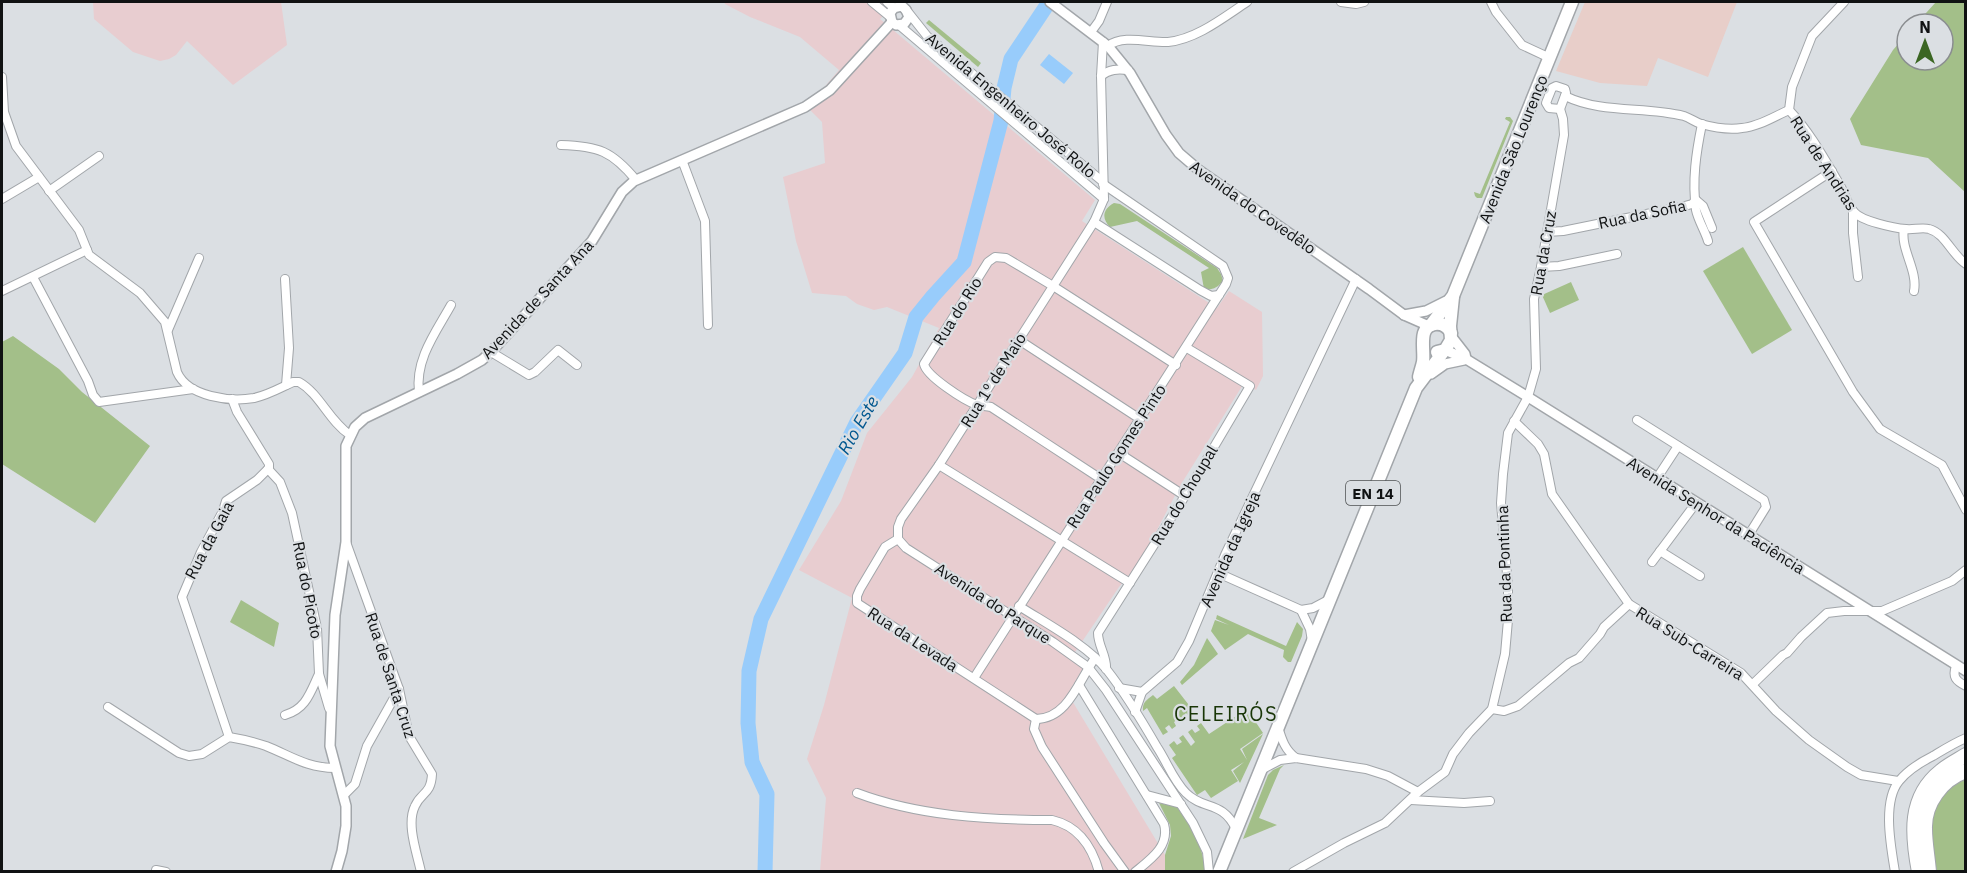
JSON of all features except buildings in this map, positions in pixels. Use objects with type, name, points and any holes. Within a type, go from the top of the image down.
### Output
[{"type":"highway","points":[[1919,872],[1913,842],[1916,806],[1924,789],[1940,771],[1965,755]]},
{"type":"highway","points":[[1929,872],[1924,828],[1928,810],[1935,795],[1947,782],[1965,771]]},
{"type":"main road","name":"Avenida São Lourenço","points":[[1453,296],[1572,2]]},
{"type":"main road","name":"EN 14","points":[[1219,872],[1416,388],[1423,362],[1424,334],[1453,296]]},
{"type":"main road","name":"EN 14","points":[[1416,388],[1450,344],[1453,296]]},
{"type":"main road","points":[[1430,326],[1436,324],[1445,326],[1451,335]]},
{"type":"main road","points":[[1423,341],[1432,351],[1444,350]]},
{"type":"street","name":"Avenida Engenheiro José Rolo","points":[[872,2],[892,15],[989,102],[1104,199]]},
{"type":"street","points":[[907,11],[914,2]]},
{"type":"street","points":[[1091,32],[1099,21],[1107,2]]},
{"type":"street","points":[[1103,183],[1101,76],[1106,44],[1142,40],[1167,42],[1185,39],[1247,2]]},
{"type":"street","points":[[1341,2],[1356,4],[1364,2]]},
{"type":"street","points":[[1491,2],[1522,45],[1550,58]]},
{"type":"street","points":[[1789,110],[1792,87],[1812,36],[1844,2]]},
{"type":"street","name":"Avenida do Covedêlo","points":[[1054,4],[1106,44],[1128,70],[1179,153],[1200,171],[1404,315]]},
{"type":"street","points":[[899,6],[907,11],[909,17],[906,22],[892,15],[899,6]]},
{"type":"street","name":"Avenida Engenheiro José Rolo","points":[[907,11],[927,36],[1103,183],[1223,266],[1228,278],[1219,295]]},
{"type":"street","name":"Avenida de Santa Ana","points":[[350,435],[365,418],[457,374],[482,360],[491,352],[592,242],[622,192],[636,180],[812,103],[830,90],[892,15]]},
{"type":"street","points":[[1101,76],[1111,71],[1128,70]]},
{"type":"street","points":[[2,77],[3,115],[16,146],[79,230],[89,255],[149,302],[165,322],[178,376],[193,388],[232,399],[255,398],[286,385],[302,383],[336,425],[350,435],[345,459],[346,542],[334,615],[330,746],[334,768],[346,806],[346,826],[336,872]]},
{"type":"street","name":"Rua de Andrias","points":[[1549,96],[1552,88],[1556,86],[1565,89],[1565,96],[1576,101],[1684,116],[1702,124],[1742,128],[1756,125],[1789,110],[1800,122],[1832,171],[1853,212],[1864,219],[1904,229],[1929,229],[1938,233],[1958,259],[1965,264]]},
{"type":"street","points":[[1536,90],[1549,96],[1546,105],[1554,110],[1560,110],[1565,96]]},
{"type":"street","name":"Rua da Cruz","points":[[1528,397],[1536,369],[1534,299],[1564,135],[1560,110]]},
{"type":"street","name":"Rua da Sofia","points":[[1547,232],[1573,229],[1692,204],[1696,200],[1694,168],[1702,124]]},
{"type":"street","points":[[561,145],[602,151],[621,162],[636,180]]},
{"type":"street","points":[[49,191],[99,156]]},
{"type":"street","points":[[682,160],[705,221],[708,325]]},
{"type":"street","points":[[1832,171],[1754,222],[1853,392],[1880,429],[1942,465],[1965,510]]},
{"type":"street","points":[[2,199],[39,177]]},
{"type":"street","name":"Avenida Engenheiro José Rolo","points":[[1094,222],[1104,199],[1103,183]]},
{"type":"street","points":[[1696,200],[1703,206],[1712,228]]},
{"type":"street","points":[[1696,200],[1696,210],[1708,241]]},
{"type":"street","points":[[1853,212],[1858,277]]},
{"type":"street","points":[[1094,222],[1200,290],[1211,296],[1219,295]]},
{"type":"street","name":"Rua 1º de Maio","points":[[898,539],[897,527],[901,519],[939,465],[1094,222]]},
{"type":"street","points":[[1904,229],[1902,237],[1911,261],[1914,291]]},
{"type":"street","points":[[2,291],[87,250]]},
{"type":"street","points":[[1541,267],[1559,266],[1617,254]]},
{"type":"street","name":"Rua do Rio","points":[[977,405],[933,379],[924,364],[988,262],[995,257],[1006,258],[1053,286]]},
{"type":"street","points":[[168,330],[199,258]]},
{"type":"street","points":[[33,277],[88,381],[93,395],[99,402],[193,388]]},
{"type":"street","points":[[285,279],[289,348],[286,385]]},
{"type":"street","name":"Avenida da Igreja","points":[[1142,692],[1177,662],[1190,641],[1218,573],[1356,279]]},
{"type":"street","points":[[1053,286],[1176,364]]},
{"type":"street","name":"Rua Paulo Gomes Pinto","points":[[1013,616],[1219,295]]},
{"type":"street","points":[[1404,315],[1426,311],[1453,296]]},
{"type":"street","points":[[418,392],[424,351],[451,305]]},
{"type":"street","points":[[1404,315],[1430,326]]},
{"type":"street","points":[[1404,315],[1423,341]]},
{"type":"street","points":[[1416,388],[1439,367],[1466,359],[1466,354],[1451,335]]},
{"type":"street","points":[[1019,340],[1140,419]]},
{"type":"street","name":"Rua do Choupal","points":[[1106,669],[1098,633],[1185,496],[1250,386],[1187,348]]},
{"type":"street","points":[[491,352],[529,375],[558,350],[577,365]]},
{"type":"street","name":"Avenida Senhor da Paciência","points":[[1444,350],[1466,359],[1528,397],[1965,671]]},
{"type":"street","name":"Rua da Pontinha","points":[[1492,709],[1505,654],[1508,620],[1508,586],[1501,503],[1508,433],[1528,397]]},
{"type":"street","points":[[232,399],[269,464],[268,469]]},
{"type":"street","points":[[977,405],[991,407],[1101,479]]},
{"type":"street","points":[[1638,420],[1764,500],[1766,507],[1748,536]]},
{"type":"street","name":"Rua Sub-Carreira","points":[[1514,421],[1538,444],[1544,454],[1552,494],[1629,604],[1741,673],[1754,684],[1784,719],[1847,767],[1861,775],[1898,781]]},
{"type":"street","points":[[1658,478],[1678,446]]},
{"type":"street","points":[[1121,449],[1125,457],[1185,496]]},
{"type":"street","points":[[939,465],[1060,542],[1130,583]]},
{"type":"street","name":"Rua do Picoto","points":[[268,469],[280,482],[292,513],[317,628],[319,674],[332,716]]},
{"type":"street","name":"Rua da Gaia","points":[[229,737],[182,597],[201,552],[223,512],[226,501],[257,480],[268,469]]},
{"type":"street","points":[[1652,562],[1696,503]]},
{"type":"street","name":"Rua da Levada","points":[[898,539],[885,547],[860,589],[857,596],[858,603],[1036,719]]},
{"type":"street","name":"Avenida do Parque","points":[[898,539],[906,548],[1088,667],[1119,710],[1200,836],[1207,852],[1209,872]]},
{"type":"street","name":"Rua de Santa Cruz","points":[[346,542],[399,689],[409,736],[432,776],[429,791],[416,803],[412,814],[412,827],[421,872]]},
{"type":"street","points":[[1660,551],[1700,576]]},
{"type":"street","points":[[1754,684],[1827,613],[1881,611],[1952,581],[1965,570]]},
{"type":"street","points":[[1218,573],[1301,610],[1312,608],[1330,598]]},
{"type":"street","points":[[1293,872],[1385,823],[1397,809],[1445,772],[1453,754],[1492,709],[1504,711],[1518,706],[1569,663],[1579,658],[1604,627],[1629,604]]},
{"type":"street","name":"Avenida do Parque","points":[[1019,606],[1095,658],[1106,669],[1178,783],[1191,798],[1210,804],[1227,814],[1236,829]]},
{"type":"street","points":[[1301,610],[1310,629],[1312,642]]},
{"type":"street","name":"Rua da Levada","points":[[974,678],[1013,616]]},
{"type":"street","points":[[1095,658],[1079,686],[1055,715],[1046,719],[1036,719],[1034,729],[1042,747],[1125,872]]},
{"type":"street","points":[[1956,666],[1953,673],[1955,679],[1965,686]]},
{"type":"street","points":[[285,715],[302,707],[319,674]]},
{"type":"street","points":[[1079,686],[1147,795],[1167,833],[1156,855],[1136,872]]},
{"type":"street","points":[[1119,688],[1142,692],[1135,712]]},
{"type":"street","points":[[344,795],[355,784],[367,746],[399,689]]},
{"type":"street","points":[[1119,710],[1129,703]]},
{"type":"street","points":[[108,707],[179,753],[189,756],[202,754],[229,737],[266,746],[304,764],[318,768],[334,768]]},
{"type":"street","points":[[1277,727],[1288,752],[1296,758]]},
{"type":"street","points":[[1895,872],[1890,842],[1889,813],[1898,781],[1920,763],[1965,738]]},
{"type":"street","points":[[1261,770],[1280,760],[1296,758],[1366,769],[1388,776],[1418,792]]},
{"type":"street","points":[[857,793],[881,802],[978,818],[1062,822],[1085,841],[1094,856],[1099,872]]},
{"type":"street","points":[[1147,795],[1181,804]]},
{"type":"street","points":[[1411,800],[1490,801]]},
{"type":"street","points":[[156,870],[166,872]]},
{"type":"shaded area","points":[[93,2],[281,2],[287,45],[233,85],[187,41],[176,55],[160,61],[133,52],[94,19]]},
{"type":"shaded area","points":[[724,2],[897,2],[880,19],[1095,200],[1082,221],[1217,308],[1229,291],[1262,312],[1263,376],[1256,390],[1244,383],[1180,486],[1148,547],[1071,658],[1083,668],[1068,694],[1165,855],[1165,871],[820,871],[826,798],[807,759],[824,705],[852,598],[799,570],[841,501],[867,433],[912,377],[939,328],[887,307],[874,310],[857,304],[846,296],[812,293],[796,241],[783,177],[825,163],[822,122],[803,103],[822,90],[839,70],[800,37],[750,17]]},
{"type":"shaded area","points":[[1585,2],[1737,2],[1708,77],[1658,58],[1647,86],[1600,83],[1556,71]]},
{"type":"green space","points":[[1936,2],[1965,2],[1965,192],[1928,158],[1861,145],[1850,119],[1895,48],[1895,72],[1955,72],[1955,12],[1927,12]]},
{"type":"green space","points":[[929,20],[981,63],[978,67],[926,23]]},
{"type":"green space","points":[[1510,117],[1513,121],[1482,198],[1477,198],[1474,192],[1480,194],[1510,122],[1505,119]]},
{"type":"green space","points":[[1114,203],[1120,204],[1217,268],[1223,281],[1215,288],[1204,289],[1201,272],[1209,268],[1137,221],[1110,227],[1104,214],[1107,208]]},
{"type":"green space","points":[[1743,247],[1792,330],[1752,354],[1703,271]]},
{"type":"green space","points":[[1571,282],[1579,300],[1550,313],[1542,295]]},
{"type":"green space","points":[[13,336],[59,369],[82,392],[150,446],[95,523],[2,464],[2,342]]},
{"type":"green space","points":[[241,600],[279,623],[274,647],[230,622]]},
{"type":"green space","points":[[1217,615],[1286,646],[1297,622],[1303,629],[1302,636],[1291,662],[1283,657],[1284,650],[1248,634],[1225,650],[1211,631],[1215,620],[1229,625],[1216,619]]},
{"type":"green space","points":[[1207,638],[1218,654],[1182,685],[1180,682],[1194,665]]},
{"type":"green space","points":[[1174,686],[1192,709],[1190,711],[1193,715],[1190,717],[1186,713],[1183,716],[1186,720],[1181,723],[1178,719],[1174,722],[1176,726],[1172,729],[1169,725],[1165,728],[1168,732],[1163,735],[1147,708],[1143,711],[1143,705],[1153,695],[1157,699]]},
{"type":"green space","points":[[1247,709],[1263,733],[1240,749],[1247,760],[1242,749],[1263,734],[1240,783],[1233,771],[1244,762],[1231,770],[1238,781],[1211,798],[1205,790],[1197,795],[1172,758],[1176,755],[1169,745],[1174,741],[1177,745],[1182,742],[1179,738],[1183,735],[1191,746],[1195,742],[1188,732],[1192,729],[1195,733],[1200,730],[1197,726],[1201,723],[1209,734]]},
{"type":"green space","points":[[1284,765],[1280,769],[1259,818],[1277,825],[1243,839],[1268,775]]},
{"type":"green space","points":[[1965,777],[1965,871],[1937,872],[1932,843],[1936,806],[1952,786]]},
{"type":"green space","points":[[1159,803],[1177,807],[1199,845],[1205,871],[1165,871],[1165,855],[1171,836],[1170,825]]},
{"type":"water","points":[[1049,54],[1073,73],[1064,84],[1040,65]]},
{"type":"waterway","name":"Rio Este","points":[[765,872],[767,794],[752,762],[748,723],[749,671],[761,619],[857,422],[905,353],[916,317],[964,262],[1001,121],[1004,88],[1011,59],[1049,2]]},
{"type":"district","name":"CELEIRÓS","points":[[1226,713]]}]
